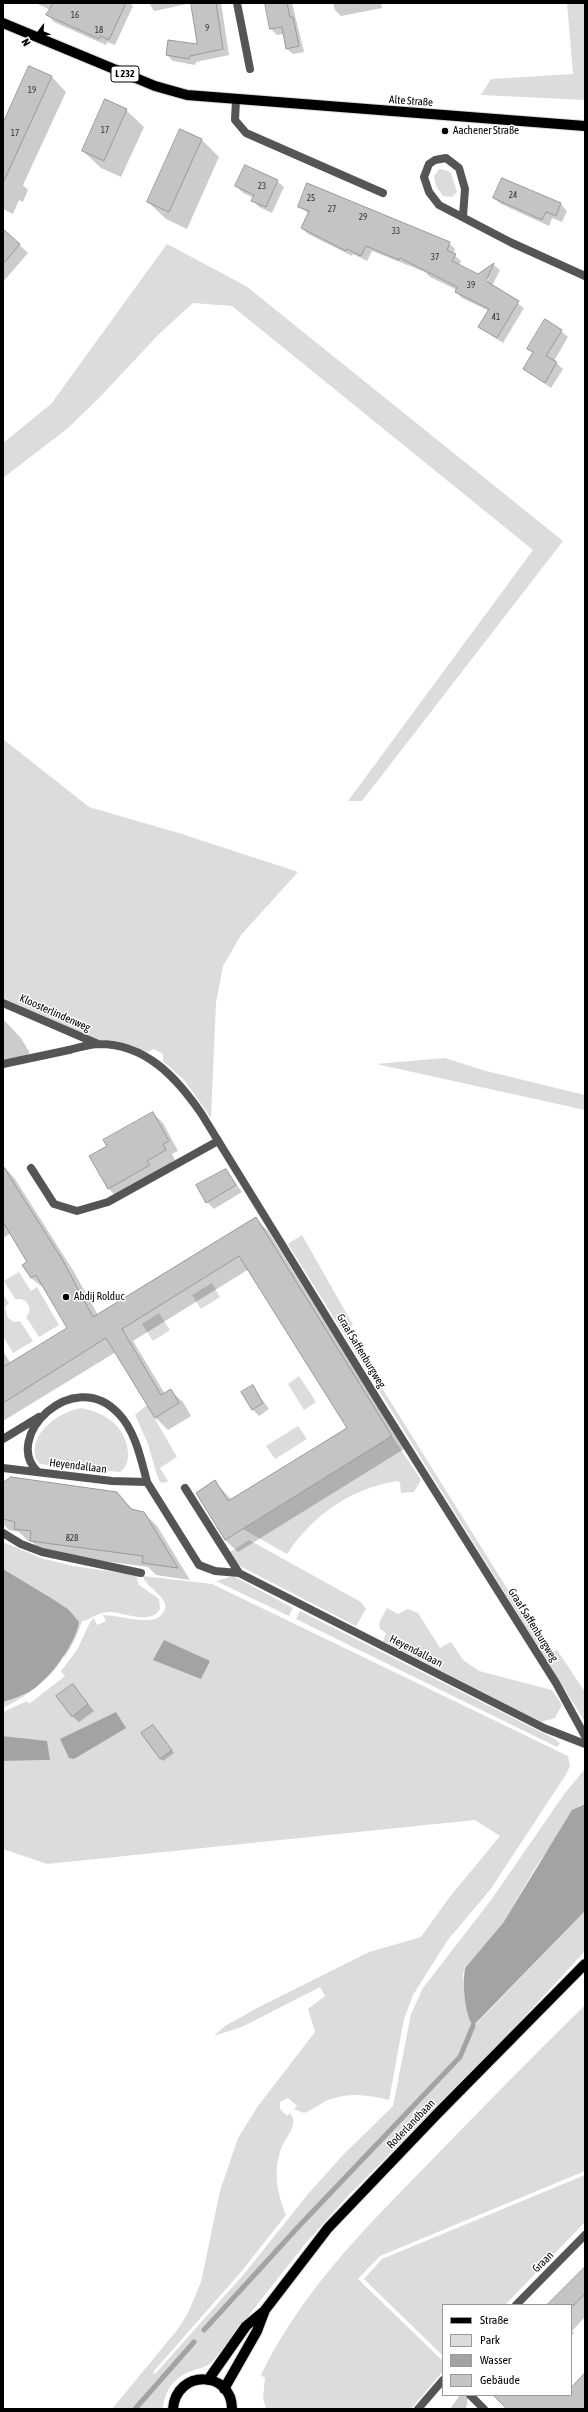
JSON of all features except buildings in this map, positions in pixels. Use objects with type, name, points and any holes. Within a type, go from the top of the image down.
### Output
[{"type":"main road","name":"L 232","points":[[3,23],[155,86],[187,95],[236,100]]},
{"type":"main road","name":"Alte Straße","points":[[236,100],[585,126]]},
{"type":"main road","name":"Roderlandbaan","points":[[208,2380],[246,2326],[264,2310],[328,2228],[438,2113],[585,1964]]},
{"type":"main road","name":"Roderlandbaan","points":[[224,2388],[257,2331],[264,2310]]},
{"type":"main road","points":[[173,2409],[175,2398],[180,2389],[188,2383],[198,2379],[208,2380],[224,2388],[229,2396],[232,2409]]},
{"type":"street","points":[[237,3],[250,69]]},
{"type":"street","points":[[236,100],[235,120],[246,133],[383,193]]},
{"type":"street","points":[[463,216],[465,189],[459,168],[446,158],[435,160],[429,164],[424,177],[429,192],[439,205],[451,213],[463,216],[512,244],[585,276]]},
{"type":"street","name":"Kloosterlindenweg","points":[[3,1003],[98,1044]]},
{"type":"street","name":"Graaf Saffenburgweg","points":[[3,1064],[98,1044],[126,1048],[145,1056],[161,1066],[182,1086],[201,1113],[556,1683],[585,1736]]},
{"type":"street","points":[[31,1168],[54,1204],[77,1211],[108,1202],[218,1141]]},
{"type":"street","name":"Heyendallaan","points":[[147,1482],[112,1481],[38,1472],[31,1465],[28,1457],[34,1428],[41,1415],[72,1398],[95,1398],[106,1403],[118,1413],[127,1425],[147,1482],[199,1565],[215,1571],[239,1573],[544,1728],[585,1744]]},
{"type":"street","points":[[3,1439],[41,1415]]},
{"type":"street","points":[[3,1468],[38,1472]]},
{"type":"street","points":[[185,1488],[239,1573]]},
{"type":"street","points":[[3,1533],[21,1544],[42,1552],[141,1573]]},
{"type":"street","points":[[547,1681],[556,1683]]},
{"type":"street","name":"Graan","points":[[517,2304],[585,2235]]},
{"type":"street","points":[[418,2409],[442,2381]]},
{"type":"street","points":[[471,2396],[484,2409]]},
{"type":"green space","points":[[567,3],[585,3],[585,100],[481,95],[491,79],[573,74]]},
{"type":"green space","points":[[439,169],[451,173],[457,192],[452,197],[443,196],[436,186],[434,176]]},
{"type":"green space","points":[[167,244],[246,286],[563,541],[362,801],[348,801],[533,550],[232,306],[193,303],[160,333],[100,397],[68,428],[3,478],[3,443],[51,404]]},
{"type":"green space","points":[[3,739],[89,807],[182,834],[298,872],[241,935],[223,966],[216,1003],[211,1118],[185,1081],[163,1061],[163,1054],[154,1049],[148,1052],[117,1041],[98,1040],[3,998]]},
{"type":"green space","points":[[445,1058],[486,1071],[585,1095],[585,1110],[376,1064]]},
{"type":"green space","points":[[302,1235],[353,1325],[345,1330],[548,1654],[557,1650],[585,1692],[585,1722],[288,1244]]},
{"type":"green space","points":[[19,1272],[31,1291],[37,1287],[59,1325],[39,1337],[26,1317],[29,1312],[27,1303],[22,1299],[15,1299],[4,1281]]},
{"type":"green space","points":[[212,1283],[220,1297],[201,1309],[192,1295]]},
{"type":"green space","points":[[3,1294],[9,1303],[5,1307],[8,1318],[14,1322],[20,1321],[33,1341],[13,1353],[3,1336]]},
{"type":"green space","points":[[159,1313],[170,1330],[153,1341],[142,1324]]},
{"type":"green space","points":[[299,1376],[316,1402],[304,1410],[288,1384]]},
{"type":"green space","points":[[147,1405],[177,1457],[160,1468],[168,1481],[164,1483],[160,1482],[148,1444],[135,1415]]},
{"type":"green space","points":[[81,1408],[99,1413],[119,1428],[123,1435],[128,1453],[127,1464],[120,1472],[40,1464],[36,1459],[35,1450],[37,1441],[41,1432],[47,1425],[72,1410]]},
{"type":"green space","points":[[298,1426],[307,1439],[275,1459],[266,1446]]},
{"type":"green space","points":[[392,1436],[421,1480],[414,1492],[401,1493],[400,1482],[397,1481],[364,1490],[348,1497],[321,1516],[309,1527],[287,1554],[243,1529]]},
{"type":"green space","points":[[249,1540],[361,1602],[366,1609],[356,1626],[238,1565],[230,1552]]},
{"type":"green space","points":[[3,1542],[41,1558],[73,1566],[136,1575],[139,1585],[159,1599],[160,1609],[156,1614],[151,1616],[137,1617],[106,1612],[82,1621],[77,1635],[64,1658],[68,1609],[3,1569]]},
{"type":"green space","points":[[143,1576],[212,1584],[568,1756],[570,1766],[565,1776],[490,1890],[447,1941],[413,1995],[404,2019],[389,2100],[353,2095],[338,2097],[327,2100],[304,2113],[294,2109],[297,2106],[288,2098],[280,2102],[280,2109],[287,2116],[290,2113],[293,2118],[293,2126],[281,2149],[277,2166],[278,2191],[286,2215],[241,2272],[153,2372],[155,2374],[244,2274],[308,2194],[342,2156],[393,2106],[411,2014],[423,1988],[491,1900],[565,1793],[585,1769],[585,1804],[579,1806],[537,1865],[503,1923],[463,1973],[464,1995],[472,2024],[477,2023],[585,1911],[585,1951],[502,2041],[345,2199],[305,2244],[212,2362],[178,2378],[167,2392],[163,2409],[112,2409],[178,2329],[188,2313],[201,2282],[220,2191],[238,2138],[258,2106],[315,2032],[308,2009],[325,1996],[320,1987],[244,2026],[214,2036],[225,2026],[261,2006],[369,1952],[421,1937],[448,1899],[500,1836],[475,1820],[47,1864],[3,1849],[3,1761],[50,1760],[22,1738],[3,1736],[3,1712],[27,1701],[29,1704],[65,1676],[61,1671],[77,1650],[90,1622],[94,1618],[97,1625],[106,1621],[103,1615],[140,1620],[148,1620],[159,1617],[166,1606],[159,1595],[145,1581]]},
{"type":"green space","points":[[233,1576],[293,1608],[289,1616],[216,1581]]},
{"type":"green space","points":[[387,1608],[398,1614],[408,1609],[418,1613],[440,1648],[451,1642],[463,1660],[479,1671],[552,1690],[562,1705],[555,1718],[541,1722],[383,1641],[386,1633],[380,1629],[379,1623]]},
{"type":"green space","points":[[300,1611],[553,1738],[560,1743],[557,1747],[296,1619]]},
{"type":"green space","points":[[63,1659],[52,1673],[33,1689]]},
{"type":"green space","points":[[31,1690],[29,1692],[17,1701],[3,1708],[3,1702]]},
{"type":"green space","points":[[585,2005],[585,2171],[380,2256],[358,2279],[442,2360],[442,2372],[411,2409],[266,2409],[263,2398],[265,2378],[261,2375],[294,2317],[334,2264],[356,2239],[505,2085]]},
{"type":"green space","points":[[585,2175],[585,2222],[506,2304],[442,2304],[442,2355],[364,2279],[382,2259]]},
{"type":"water","points":[[3,1569],[68,1609],[79,1622],[73,1641],[60,1661],[45,1679],[29,1692],[3,1702]]},
{"type":"water","points":[[164,1640],[210,1661],[201,1679],[153,1660]]},
{"type":"water","points":[[116,1712],[126,1728],[74,1759],[69,1758],[60,1739]]},
{"type":"water","points":[[3,1736],[47,1741],[50,1760],[3,1761]]},
{"type":"water","points":[[585,1804],[585,1911],[473,2026],[466,2006],[464,1979],[466,1967],[503,1923],[572,1810]]},
{"type":"waterway","points":[[204,2330],[300,2225],[460,2057],[473,2026]]},
{"type":"waterway","points":[[135,2409],[194,2342]]},
{"type":"place","name":"Aachener Straße","points":[[445,131]]},
{"type":"place","name":"Abdij Rolduc","points":[[66,1297]]}]
